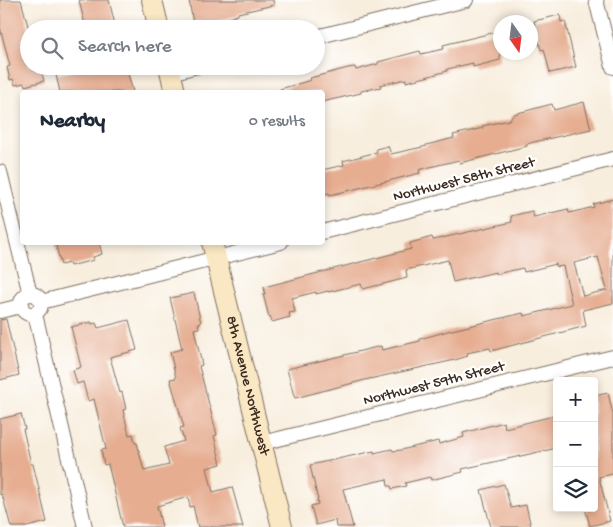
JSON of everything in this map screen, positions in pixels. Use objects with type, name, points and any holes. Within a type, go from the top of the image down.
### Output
[{"type":"main road","points":[[152,0],[157,20]]},
{"type":"main road","points":[[170,75],[174,90]]},
{"type":"main road","name":"8th Avenue Northwest","points":[[214,251],[282,527]]},
{"type":"street","points":[[325,35],[466,0]]},
{"type":"street","points":[[596,0],[613,67]]},
{"type":"street","name":"Northwest 58th Street","points":[[325,231],[613,159]]},
{"type":"street","points":[[0,172],[35,303],[85,527]]},
{"type":"street","points":[[0,311],[21,306],[22,299],[35,303],[214,251],[258,245]]},
{"type":"street","name":"Northwest 59th Street","points":[[262,443],[613,357]]},
{"type":"building","points":[[0,0],[21,0],[26,20],[20,20],[20,75],[42,75],[44,81],[25,86],[24,83],[15,85],[13,79],[10,80],[7,67],[10,66],[0,27]]},
{"type":"building","points":[[79,0],[109,0],[114,20],[84,20]]},
{"type":"building","points":[[189,0],[273,0],[274,5],[238,13],[238,15],[222,20],[192,20]]},
{"type":"building","points":[[560,15],[561,22],[565,21],[576,67],[550,73],[544,49],[541,50],[538,38],[538,20]]},
{"type":"building","points":[[493,33],[493,60],[500,60],[473,67],[473,63],[447,69],[447,71],[426,77],[380,85],[381,87],[361,91],[361,93],[325,101],[325,90],[280,89],[311,80],[310,78],[348,68],[355,67],[356,70],[420,51],[421,54],[444,49],[443,45]]},
{"type":"building","points":[[56,75],[128,75],[132,90],[60,90]]},
{"type":"building","points":[[584,102],[591,129],[534,142],[527,144],[527,146],[460,163],[459,160],[426,168],[419,170],[420,173],[388,181],[330,195],[329,193],[325,194],[325,169],[344,165],[343,161],[377,152],[376,149],[388,146],[391,154],[427,146],[454,138],[453,135],[509,120],[514,114],[552,104],[554,110]]},
{"type":"building","points":[[613,199],[613,303],[583,310],[586,326],[491,351],[490,348],[467,353],[468,356],[455,360],[295,398],[287,369],[381,346],[382,350],[420,341],[420,339],[448,331],[523,313],[524,316],[572,304],[563,266],[556,267],[556,264],[524,272],[523,268],[453,282],[448,260],[406,270],[407,278],[363,289],[361,284],[292,298],[295,312],[289,313],[290,317],[272,322],[263,294],[265,294],[264,287],[411,249],[410,243],[432,237],[433,240],[512,222],[511,216],[532,211],[534,217],[568,209],[569,213],[594,207],[593,204]],"holes":[[[598,257],[607,290],[583,296],[574,263]]]},
{"type":"building","points":[[56,245],[100,245],[102,254],[93,257],[94,260],[70,266],[69,263],[61,265]]},
{"type":"building","points":[[194,293],[201,323],[198,324],[199,328],[194,329],[202,365],[199,366],[217,435],[214,436],[221,464],[207,468],[213,492],[232,487],[243,527],[198,527],[193,506],[190,507],[188,497],[157,506],[162,527],[123,527],[108,464],[104,465],[101,450],[106,449],[94,399],[88,401],[83,382],[77,384],[73,370],[81,367],[71,327],[91,322],[92,324],[96,323],[98,328],[129,320],[137,350],[110,357],[120,393],[122,392],[126,409],[123,410],[129,435],[133,434],[135,443],[137,443],[144,471],[169,465],[164,447],[184,441],[180,428],[184,427],[170,379],[176,378],[170,352],[182,349],[170,298]]},
{"type":"building","points":[[6,319],[19,375],[0,380],[0,320]]},
{"type":"building","points":[[608,393],[613,414],[613,474],[599,477],[610,521],[590,526],[586,512],[598,512],[598,395]]},
{"type":"building","points":[[21,414],[31,464],[33,464],[47,522],[27,527],[11,527],[2,494],[0,495],[0,419]]},
{"type":"building","points":[[553,416],[553,449],[462,469],[463,472],[431,480],[430,477],[405,483],[406,486],[392,489],[391,486],[388,486],[387,479],[343,489],[353,527],[336,527],[335,520],[316,525],[311,506],[318,504],[318,500],[310,465],[374,451],[374,453],[392,449],[393,451],[401,450],[438,441],[439,444],[464,437],[463,433],[504,422],[505,428]]},
{"type":"building","points":[[504,484],[511,508],[526,505],[531,527],[491,527],[481,490]]}]
